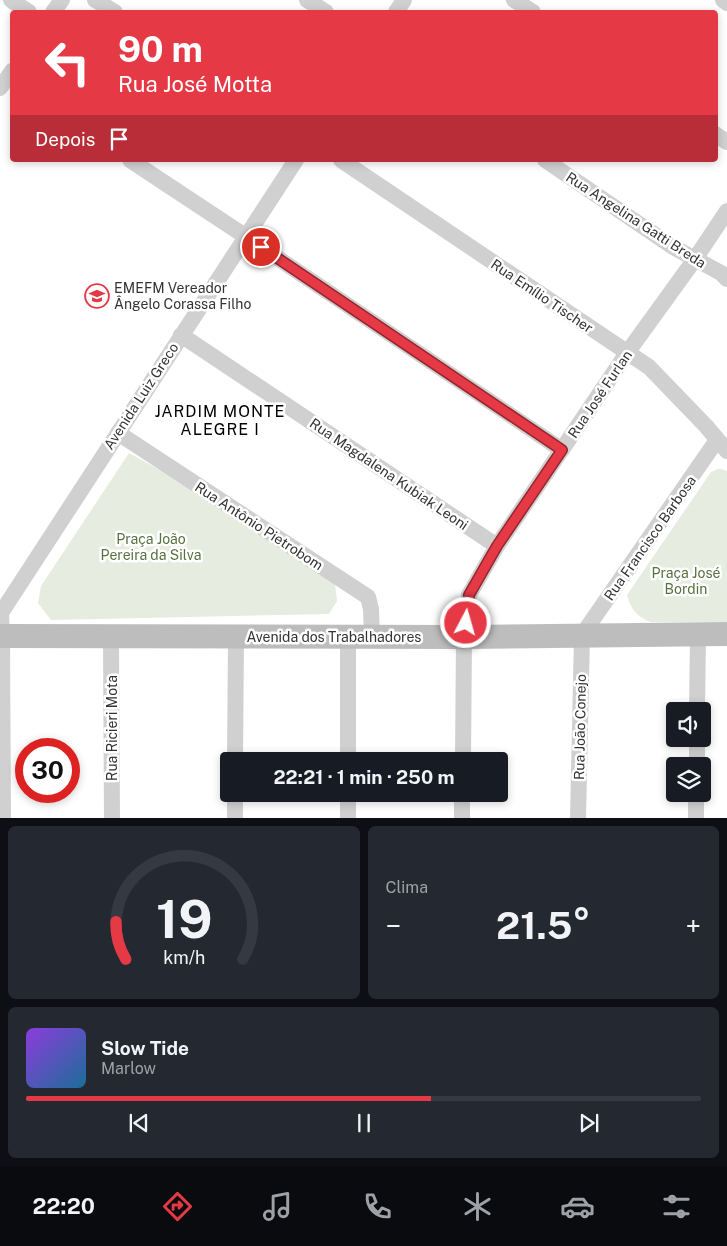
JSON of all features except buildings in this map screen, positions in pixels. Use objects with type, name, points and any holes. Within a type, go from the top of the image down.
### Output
[{"type":"street","points":[[11,0],[26,10]]},
{"type":"street","points":[[95,0],[112,10]]},
{"type":"street","points":[[307,0],[323,10]]},
{"type":"street","points":[[514,0],[530,10]]},
{"type":"street","points":[[723,0],[727,3]]},
{"type":"street","points":[[133,162],[562,450]]},
{"type":"street","name":"Avenida Luiz Greco","points":[[3,818],[1,613],[295,162]]},
{"type":"street","name":"Rua Emílio Tischer","points":[[344,162],[649,367],[722,445]]},
{"type":"street","name":"Rua Angelina Gatti Breda","points":[[548,162],[673,247],[721,273],[727,279]]},
{"type":"street","name":"Rua José Furlan","points":[[463,752],[464,637],[469,595],[497,546],[627,353],[727,211]]},
{"type":"street","name":"Rua Magdalena Kubiak Leoni","points":[[181,335],[497,546]]},
{"type":"street","name":"Rua Antônio Pietrobom","points":[[118,433],[368,598],[371,608],[372,636]]},
{"type":"street","name":"Rua Francisco Barbosa","points":[[582,635],[722,445]]},
{"type":"street","points":[[697,702],[698,634]]},
{"type":"street","name":"Avenida dos Trabalhadores","points":[[1,636],[464,637],[727,634]]},
{"type":"street","name":"Rua João Conejo","points":[[578,818],[582,635]]},
{"type":"street","name":"Rua Ricieri Mota","points":[[111,637],[112,818]]},
{"type":"street","points":[[235,752],[236,637]]},
{"type":"street","points":[[348,637],[348,752]]},
{"type":"street","points":[[235,802],[235,818]]},
{"type":"street","points":[[348,802],[348,818]]},
{"type":"street","points":[[462,802],[462,818]]},
{"type":"street","points":[[696,802],[696,818]]},
{"type":"green space","name":"Praça João Pereira da Silva","points":[[129,453],[169,475],[335,584],[337,601],[329,614],[51,620],[38,603],[41,586]]},
{"type":"green space","name":"Praça José Bordin","points":[[718,469],[727,471],[727,622],[651,622],[646,620],[635,612],[627,595],[711,472]]},
{"type":"place","name":"EMEFM Vereador Ângelo Corassa Filho","points":[[97,296]]},
{"type":"district","name":"JARDIM MONTE ALEGRE I","points":[[220,420]]},
{"type":"route","points":[[261,247],[562,450],[497,546],[469,595],[466,623]]}]
